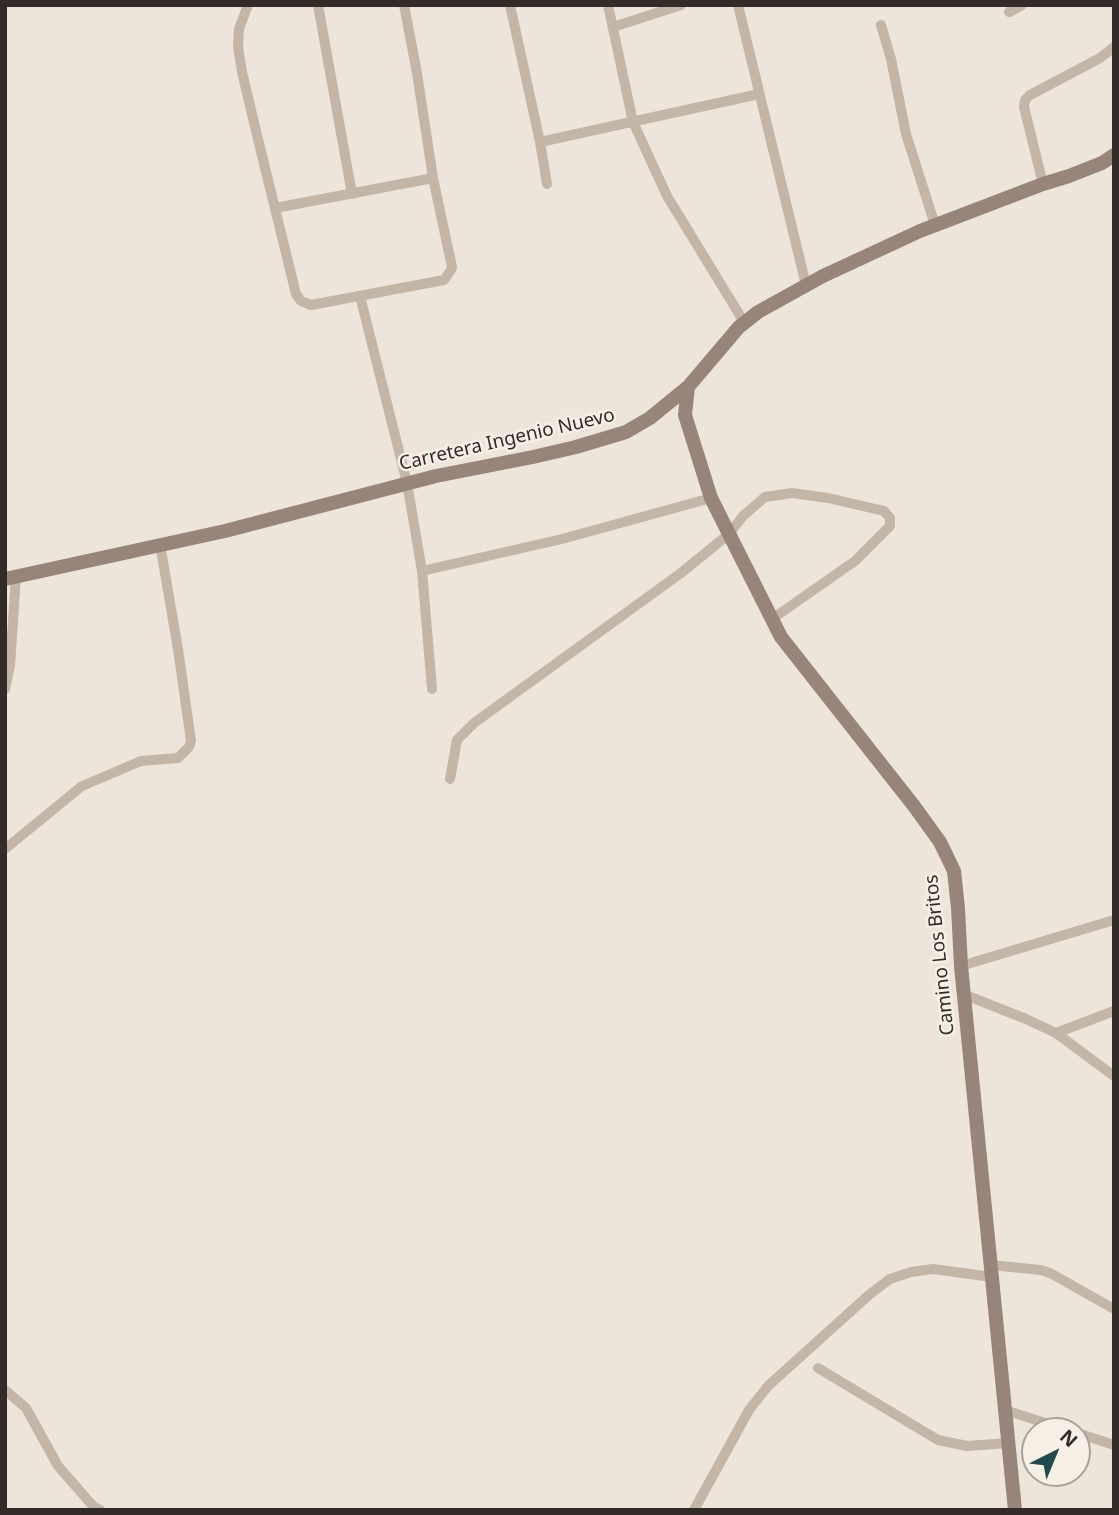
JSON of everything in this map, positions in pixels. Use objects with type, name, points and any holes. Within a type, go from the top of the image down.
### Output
[{"type":"street","points":[[248,5],[239,29],[238,47],[296,294],[301,301],[312,305],[443,280],[452,267],[433,178],[404,5]]},
{"type":"street","points":[[318,5],[352,194]]},
{"type":"street","points":[[510,5],[547,184]]},
{"type":"street","points":[[608,5],[633,122],[667,196],[744,322]]},
{"type":"street","points":[[612,27],[681,5]]},
{"type":"street","points":[[737,5],[806,285]]},
{"type":"street","points":[[1009,12],[1022,5]]},
{"type":"street","points":[[881,25],[891,59],[906,134],[935,225]]},
{"type":"street","points":[[1043,184],[1024,107],[1025,100],[1100,58],[1114,47]]},
{"type":"street","points":[[540,142],[759,94]]},
{"type":"street","name":"Carretera Ingenio Nuevo","points":[[11,578],[225,531],[407,483],[576,447],[626,432],[650,418],[688,387],[724,342],[758,312],[806,285],[935,225],[1069,176],[1102,163],[1114,155]]},
{"type":"street","points":[[275,208],[433,178]]},
{"type":"street","points":[[360,296],[407,483],[422,570],[432,689]]},
{"type":"street","name":"Camino Los Britos","points":[[688,387],[685,415],[711,498],[781,637],[940,842],[954,871],[963,994],[1014,1510]]},
{"type":"street","points":[[450,779],[457,740],[474,723],[642,602],[729,534],[743,516],[765,497],[792,493],[884,511],[890,518],[890,526],[856,561],[772,620]]},
{"type":"street","points":[[422,570],[562,540],[711,498]]},
{"type":"street","points":[[5,849],[82,786],[141,761],[178,758],[189,747],[191,741],[178,649],[160,544]]},
{"type":"street","points":[[5,689],[10,666],[11,578]]},
{"type":"street","points":[[961,966],[1114,920]]},
{"type":"street","points":[[963,994],[1056,1033],[1114,1076]]},
{"type":"street","points":[[1056,1033],[1114,1011]]},
{"type":"street","points":[[694,1510],[749,1410],[768,1386],[890,1279],[933,1269],[1041,1270],[1114,1309]]},
{"type":"street","points":[[818,1368],[938,1440],[967,1446],[1009,1443]]},
{"type":"street","points":[[5,1390],[26,1408],[58,1466],[93,1506],[100,1510]]},
{"type":"street","points":[[1005,1410],[1027,1417]]},
{"type":"street","points":[[1091,1438],[1114,1445]]}]
